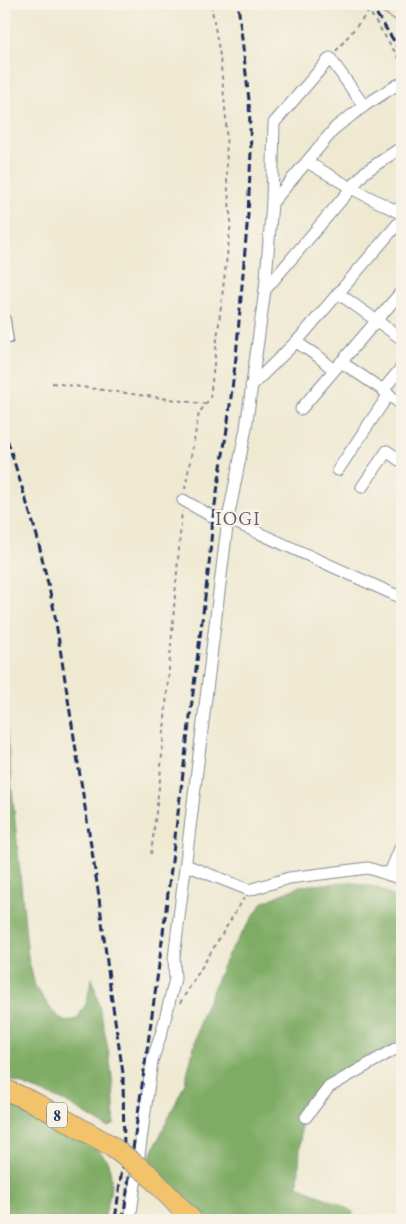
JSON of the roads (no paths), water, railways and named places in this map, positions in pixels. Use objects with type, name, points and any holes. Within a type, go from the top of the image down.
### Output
[{"type":"highway","name":"8","points":[[4,1089],[43,1107],[108,1144],[147,1173],[192,1220]]},
{"type":"street","points":[[130,1220],[152,1061],[162,1031],[175,979],[174,958],[228,519],[246,428],[265,290],[272,203],[274,123],[330,58],[364,106]]},
{"type":"street","points":[[272,203],[336,127],[364,106],[402,83]]},
{"type":"street","points":[[265,290],[353,189],[365,172],[402,147]]},
{"type":"street","points":[[307,162],[353,189],[402,214]]},
{"type":"street","points":[[251,386],[296,342],[402,219]]},
{"type":"street","points":[[301,409],[402,291]]},
{"type":"street","points":[[338,294],[402,338]]},
{"type":"street","points":[[296,342],[319,357],[386,392],[402,404]]},
{"type":"street","points":[[338,470],[402,367]]},
{"type":"street","points":[[362,487],[388,450],[401,459]]},
{"type":"street","points":[[183,500],[213,517],[228,519],[402,598]]},
{"type":"street","points":[[389,874],[402,844]]},
{"type":"street","points":[[186,865],[249,890],[289,878],[368,868],[399,878],[402,882]]},
{"type":"street","points":[[306,1117],[329,1087],[402,1045]]},
{"type":"lane","points":[[4,314],[7,319],[10,340]]},
{"type":"railway","points":[[123,1220],[159,965],[209,565],[213,517],[236,357],[248,214],[251,152],[249,100],[238,4]]},
{"type":"railway","points":[[370,4],[402,53]]},
{"type":"railway","points":[[4,429],[37,536],[54,610],[98,890],[123,1073],[124,1154],[115,1220]]},
{"type":"district","name":"IOGI","points":[[238,518]]}]
